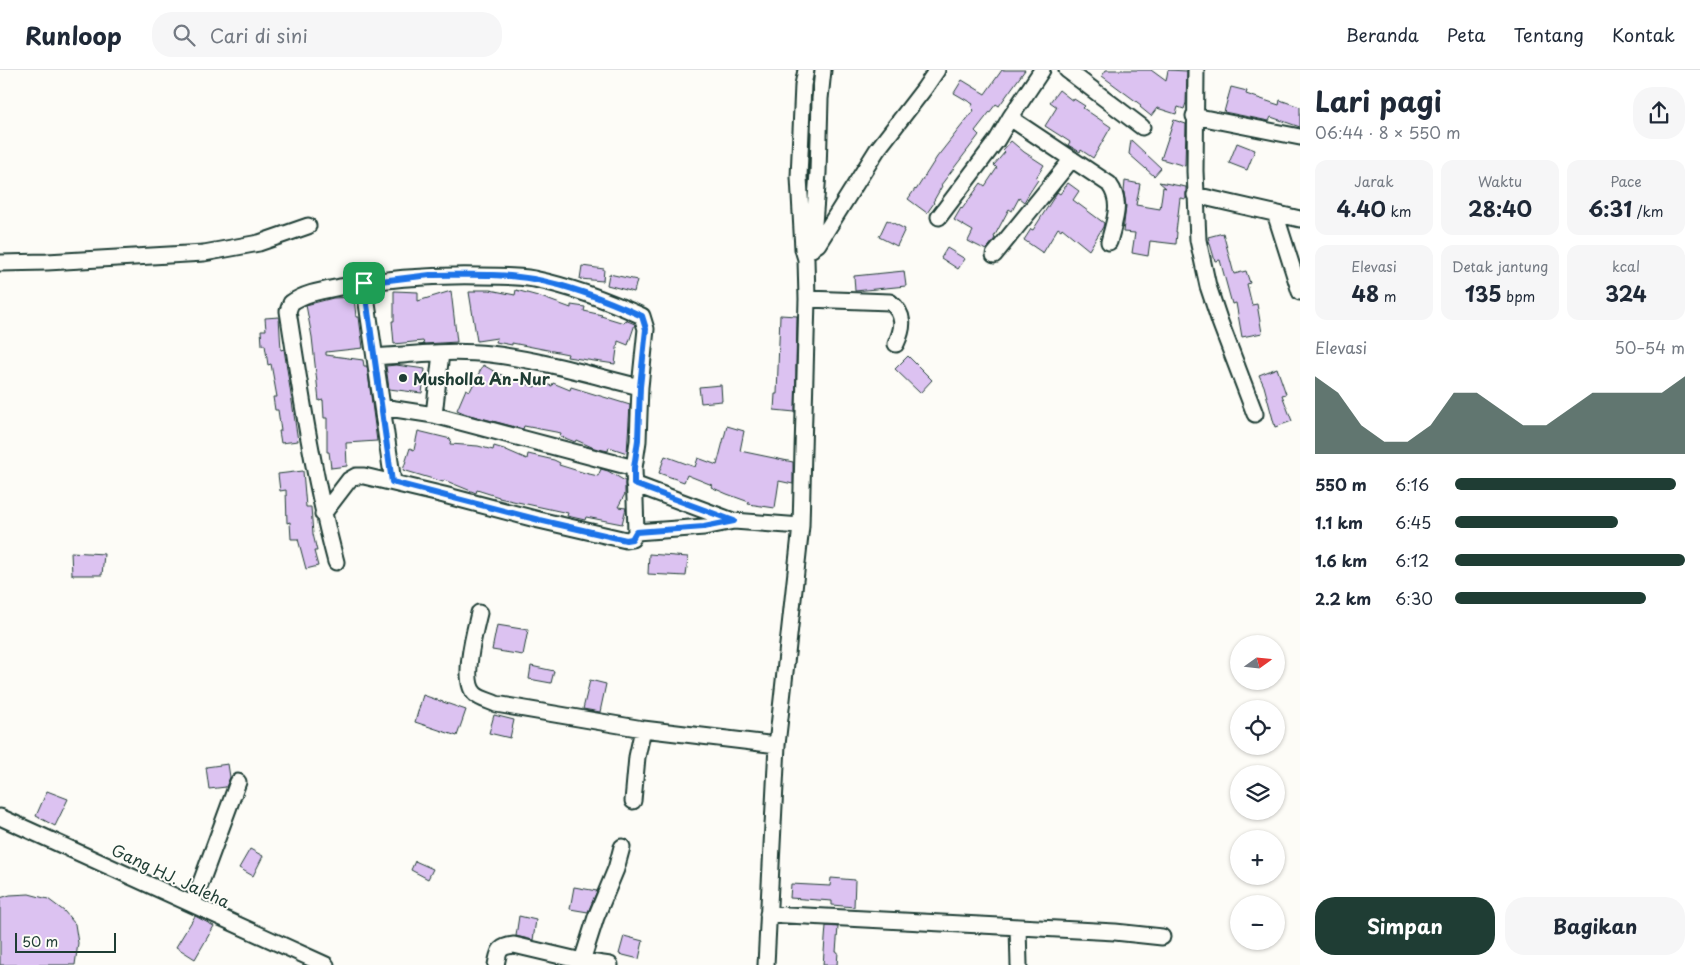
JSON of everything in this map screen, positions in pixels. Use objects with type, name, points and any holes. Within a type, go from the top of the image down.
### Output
[{"type":"street","points":[[806,70],[803,85],[798,177],[807,252]]},
{"type":"street","points":[[807,252],[818,244],[877,150],[938,70]]},
{"type":"street","points":[[938,217],[997,140],[1042,70]]},
{"type":"street","points":[[1196,70],[1194,116],[1195,195],[1198,240],[1208,286],[1255,414]]},
{"type":"street","points":[[1074,72],[1142,127]]},
{"type":"street","points":[[803,85],[825,73]]},
{"type":"street","points":[[766,965],[776,745],[801,526],[807,252],[825,73]]},
{"type":"street","points":[[1194,116],[1300,137]]},
{"type":"street","points":[[1010,118],[1109,184],[1114,190],[1117,198],[1117,210],[1109,242]]},
{"type":"street","points":[[994,254],[1072,159]]},
{"type":"street","points":[[1195,195],[1300,219]]},
{"type":"street","points":[[1275,213],[1300,292]]},
{"type":"street","points":[[0,263],[204,253],[259,243],[308,226]]},
{"type":"street","points":[[323,514],[349,480],[356,476],[392,482],[539,520],[626,540],[632,539],[636,532],[634,468],[638,440],[640,387],[646,329],[642,316],[605,300],[533,279],[505,276],[430,275],[364,283],[310,293],[291,303],[288,311],[305,417],[323,514],[336,562]]},
{"type":"street","points":[[364,283],[392,482]]},
{"type":"street","points":[[807,299],[890,302],[896,307],[902,322],[896,344]]},
{"type":"street","points":[[375,357],[441,353],[490,354],[640,387]]},
{"type":"street","points":[[434,415],[441,353]]},
{"type":"street","points":[[382,407],[434,415],[634,468]]},
{"type":"street","points":[[634,484],[734,521]]},
{"type":"street","points":[[636,532],[704,527],[734,521],[801,526]]},
{"type":"street","points":[[479,613],[470,657],[469,676],[471,687],[474,694],[496,704],[643,729],[776,745]]},
{"type":"street","points":[[633,801],[637,757],[643,729]]},
{"type":"street","points":[[193,904],[238,782]]},
{"type":"street","name":"Gang HJ. Jaleha","points":[[0,818],[326,965]]},
{"type":"street","points":[[582,961],[596,917],[616,869],[622,847]]},
{"type":"street","points":[[768,914],[1115,932],[1162,937]]},
{"type":"street","points":[[1018,927],[1019,965]]},
{"type":"street","points":[[496,965],[500,950],[504,946],[514,945],[582,961],[610,965]]},
{"type":"building","points":[[1002,70],[1025,70],[999,106],[996,104],[975,131],[979,135],[941,185],[934,203],[927,213],[908,199],[937,157],[974,110],[971,107],[973,104],[954,93],[962,80],[985,94]]},
{"type":"building","points":[[1106,70],[1151,70],[1166,81],[1168,70],[1187,71],[1186,103],[1184,109],[1178,107],[1176,114],[1157,108],[1151,116],[1140,107],[1141,105],[1102,76]]},
{"type":"building","points":[[1231,87],[1247,91],[1246,94],[1279,105],[1280,100],[1300,107],[1300,127],[1271,117],[1269,121],[1224,112]]},
{"type":"building","points":[[1059,90],[1073,101],[1074,99],[1085,106],[1083,108],[1111,127],[1093,158],[1081,150],[1080,152],[1068,145],[1070,142],[1045,126],[1057,107],[1050,102]]},
{"type":"building","points":[[1174,120],[1186,124],[1185,166],[1161,159]]},
{"type":"building","points":[[1131,140],[1161,168],[1154,176],[1129,154]]},
{"type":"building","points":[[1011,141],[1044,165],[1036,178],[1038,180],[1024,202],[1019,198],[1012,211],[1009,209],[995,238],[986,250],[968,241],[973,231],[954,220],[981,183],[985,186],[997,168],[994,165]]},
{"type":"building","points":[[1237,143],[1255,150],[1247,170],[1229,163]]},
{"type":"building","points":[[1125,181],[1140,184],[1136,205],[1160,209],[1163,187],[1166,188],[1159,182],[1186,187],[1186,199],[1180,198],[1176,244],[1150,241],[1148,256],[1132,253],[1135,233],[1123,232],[1126,206]]},
{"type":"building","points":[[1068,183],[1079,191],[1073,200],[1104,223],[1103,227],[1089,250],[1062,228],[1061,230],[1058,228],[1043,253],[1024,240],[1031,229],[1033,230],[1057,192],[1060,194]]},
{"type":"building","points":[[887,220],[905,229],[897,246],[879,237]]},
{"type":"building","points":[[1223,233],[1234,274],[1246,271],[1250,283],[1247,284],[1252,305],[1257,304],[1262,333],[1242,337],[1236,303],[1232,304],[1220,260],[1215,261],[1208,237]]},
{"type":"building","points":[[947,248],[965,259],[958,269],[941,258]]},
{"type":"building","points":[[582,266],[604,269],[603,281],[580,279]]},
{"type":"building","points":[[904,271],[906,286],[855,291],[854,276]]},
{"type":"building","points":[[609,274],[637,280],[634,292],[607,285]]},
{"type":"building","points":[[475,290],[490,290],[515,295],[516,290],[571,308],[571,305],[585,307],[584,311],[624,323],[625,320],[635,324],[628,345],[618,341],[615,364],[567,357],[568,354],[512,343],[512,345],[496,342],[497,338],[477,341],[469,292],[475,292]]},
{"type":"building","points":[[394,291],[418,292],[418,301],[451,291],[457,342],[424,344],[423,341],[394,344],[392,321],[394,321]]},
{"type":"building","points":[[354,297],[356,317],[359,317],[363,348],[326,352],[326,355],[363,360],[364,366],[367,366],[377,441],[346,443],[347,466],[331,468],[329,452],[327,452],[327,418],[324,418],[323,400],[319,401],[312,337],[306,305],[333,298]]},
{"type":"building","points":[[780,315],[797,316],[795,412],[774,410],[775,394],[777,394]]},
{"type":"building","points":[[279,317],[281,350],[284,349],[298,441],[281,443],[278,410],[275,410],[273,397],[277,397],[271,364],[268,365],[265,345],[262,345],[261,330],[266,330],[265,318]]},
{"type":"building","points":[[908,356],[932,380],[920,393],[895,369]]},
{"type":"building","points":[[396,365],[425,369],[422,393],[389,389],[386,366]]},
{"type":"building","points":[[483,365],[499,374],[535,387],[536,381],[552,386],[553,383],[570,390],[571,387],[630,405],[627,453],[609,447],[608,451],[594,448],[576,440],[575,442],[560,436],[561,433],[524,426],[523,429],[457,410],[466,389],[470,391]]},
{"type":"building","points":[[1277,368],[1286,394],[1282,395],[1292,421],[1275,427],[1264,386],[1259,375]]},
{"type":"building","points":[[721,385],[722,401],[701,403],[699,387]]},
{"type":"building","points":[[727,426],[744,431],[740,451],[793,462],[793,484],[779,481],[775,508],[748,504],[749,502],[687,475],[684,482],[659,473],[665,456],[695,467],[698,458],[717,465]]},
{"type":"building","points":[[418,431],[451,439],[450,444],[478,446],[493,450],[494,446],[527,459],[528,454],[554,460],[560,463],[559,465],[598,476],[601,469],[608,471],[625,481],[625,494],[618,507],[626,508],[622,524],[586,517],[585,520],[567,516],[568,513],[499,498],[477,490],[476,493],[444,480],[443,482],[403,470],[410,448],[414,450]]},
{"type":"building","points":[[303,471],[306,507],[311,507],[313,534],[317,551],[314,551],[318,566],[306,569],[298,539],[291,539],[290,522],[287,523],[286,490],[280,491],[278,474]]},
{"type":"building","points":[[71,552],[104,554],[102,575],[72,575]]},
{"type":"building","points":[[649,554],[688,557],[686,576],[648,574]]},
{"type":"building","points":[[497,625],[528,630],[523,655],[492,650]]},
{"type":"building","points":[[531,666],[554,671],[551,683],[529,679]]},
{"type":"building","points":[[590,680],[606,684],[600,712],[583,709]]},
{"type":"building","points":[[423,695],[466,710],[457,736],[415,722]]},
{"type":"building","points":[[494,715],[514,720],[510,738],[489,733]]},
{"type":"building","points":[[228,764],[230,777],[226,787],[209,789],[206,767]]},
{"type":"building","points":[[47,791],[68,799],[55,826],[36,816]]},
{"type":"building","points":[[250,849],[263,856],[253,876],[239,868]]},
{"type":"building","points":[[415,861],[433,869],[428,879],[411,870]]},
{"type":"building","points":[[831,878],[855,880],[854,907],[832,905],[832,901],[790,898],[791,884],[830,886]]},
{"type":"building","points":[[574,887],[597,891],[588,912],[570,909]]},
{"type":"building","points":[[29,894],[48,899],[64,911],[75,924],[78,943],[75,965],[0,965],[0,898],[10,895]]},
{"type":"building","points":[[195,916],[214,926],[195,959],[176,947]]},
{"type":"building","points":[[519,916],[536,920],[533,940],[516,936]]},
{"type":"building","points":[[826,926],[838,927],[837,965],[823,965]]},
{"type":"building","points":[[624,936],[643,941],[639,959],[619,954]]},
{"type":"place","name":"Musholla An-Nur","points":[[403,378]]},
{"type":"route","points":[[430,275],[505,276],[533,279],[577,290],[642,316],[646,329],[640,387],[634,484],[734,521],[704,527],[636,532],[632,539],[626,540],[539,520],[392,482],[364,283],[430,275]]}]
